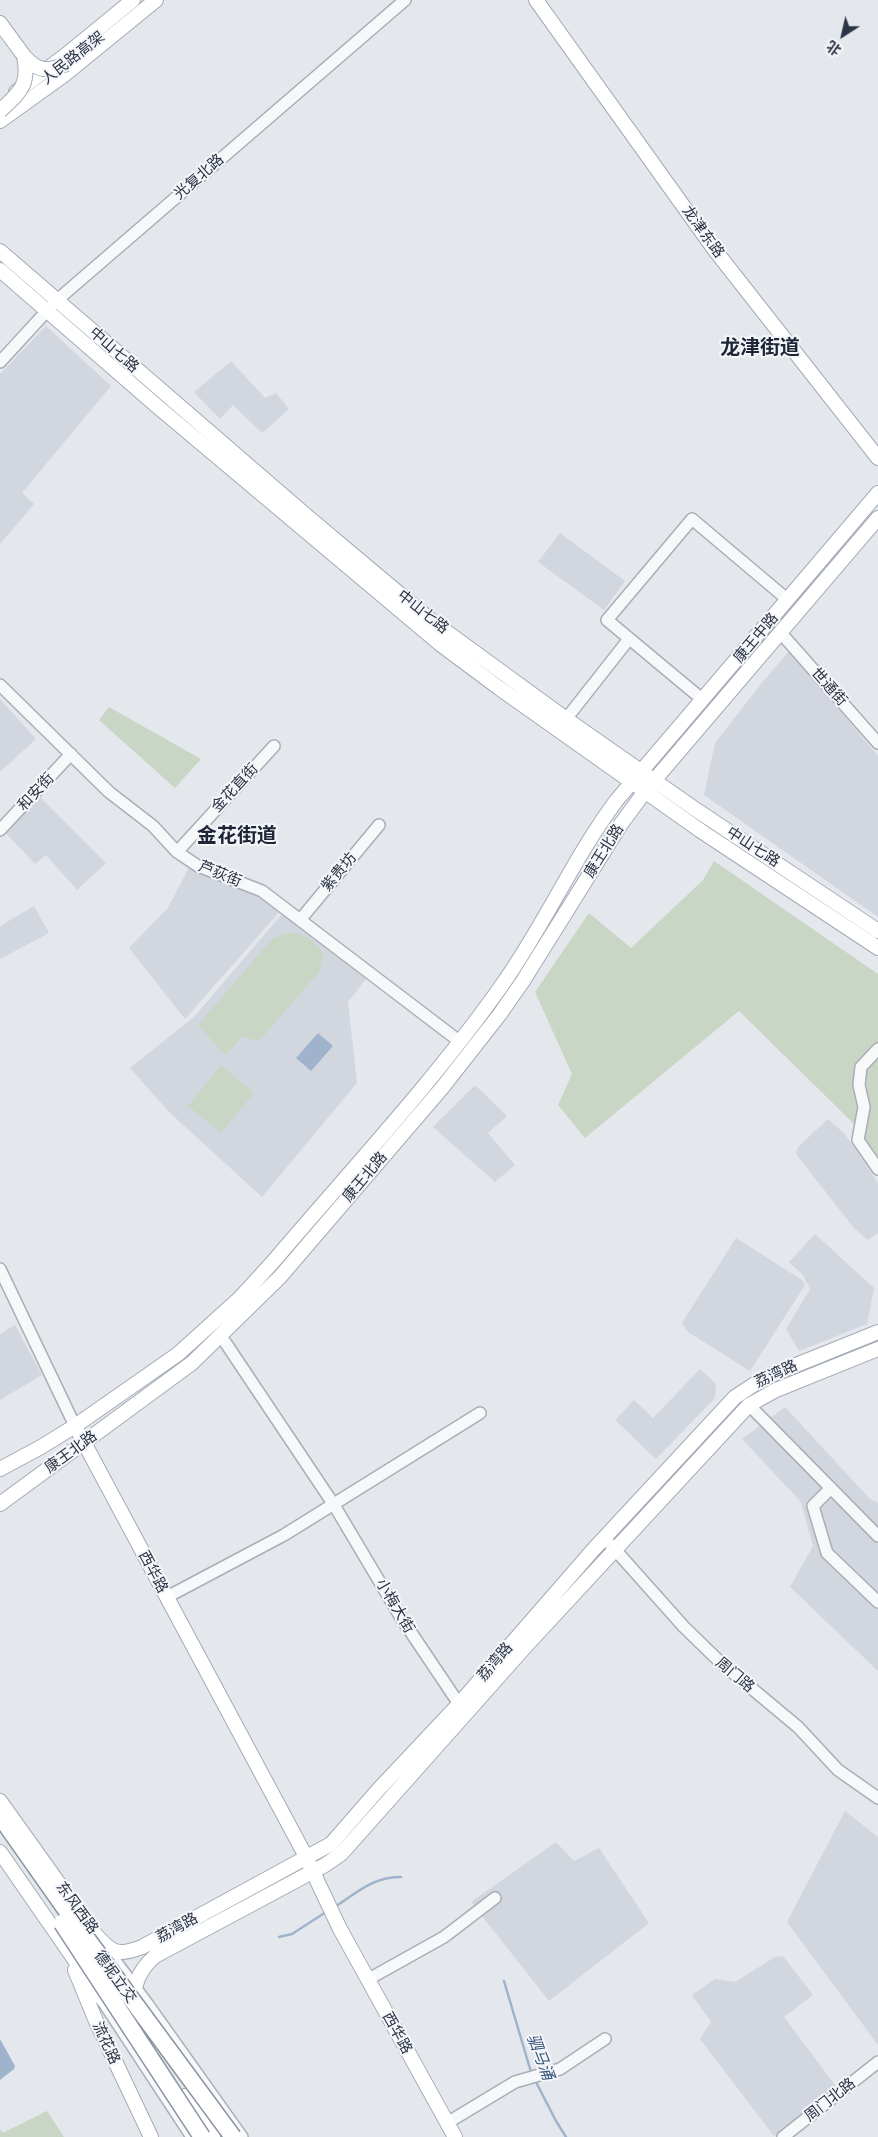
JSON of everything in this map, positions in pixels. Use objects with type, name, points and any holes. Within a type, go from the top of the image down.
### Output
[{"type":"highway","name":"德坭立交","points":[[0,1816],[233,2137]]},
{"type":"highway","name":"德坭立交","points":[[0,1833],[67,1931],[202,2137]]},
{"type":"main road","points":[[0,104],[66,55],[134,0]]},
{"type":"main road","name":"人民路高架","points":[[0,112],[67,64],[144,0]]},
{"type":"main road","points":[[0,121],[64,75],[156,0]]},
{"type":"main road","name":"龙津东路","points":[[536,0],[714,249],[878,458]]},
{"type":"main road","points":[[0,23],[24,56],[34,66],[41,70],[54,69],[67,64]]},
{"type":"main road","points":[[0,112],[21,91],[26,81],[27,70],[24,56]]},
{"type":"main road","name":"中山七路","points":[[0,251],[52,306],[165,413],[419,627],[499,688],[650,785],[709,819],[878,931]]},
{"type":"main road","name":"中山七路","points":[[0,270],[52,306],[409,602],[566,719],[637,776]]},
{"type":"main road","name":"康王中路","points":[[637,776],[878,493]]},
{"type":"main road","name":"康王中路","points":[[650,785],[878,518]]},
{"type":"main road","name":"康王北路","points":[[0,1469],[75,1426],[178,1354],[240,1298],[272,1263],[459,1041],[515,966],[544,920],[590,839],[610,809],[637,776]]},
{"type":"main road","name":"中山七路","points":[[650,785],[701,831],[878,948]]},
{"type":"main road","name":"康王北路","points":[[0,1504],[192,1363],[280,1277],[479,1042],[512,998],[621,824],[650,785]]},
{"type":"main road","points":[[701,831],[709,819]]},
{"type":"main road","name":"荔湾路","points":[[135,1986],[147,1963],[155,1956],[334,1860],[336,1849],[378,1790],[459,1704],[605,1538],[735,1396],[764,1378],[878,1332]]},
{"type":"main road","name":"荔湾路","points":[[95,1934],[108,1948],[124,1953],[132,1951],[306,1857],[336,1849],[749,1405],[776,1390],[878,1349]]},
{"type":"main road","name":"西华路","points":[[75,1426],[306,1857],[340,1930],[454,2137]]},
{"type":"main road","name":"东风西路","points":[[0,1801],[95,1934]]},
{"type":"main road","name":"东风西路","points":[[0,1852],[99,1995]]},
{"type":"main road","points":[[95,1934],[140,2018],[212,2137]]},
{"type":"main road","name":"流花路","points":[[66,1947],[96,2021],[152,2137]]},
{"type":"main road","points":[[135,1986],[134,2002],[140,2018]]},
{"type":"main road","points":[[99,1995],[143,2040],[221,2137]]},
{"type":"street","name":"光复北路","points":[[0,362],[52,306],[405,0]]},
{"type":"street","points":[[703,700],[607,620],[692,519],[788,600]]},
{"type":"street","name":"世通街","points":[[780,632],[878,742]]},
{"type":"street","points":[[566,719],[629,639]]},
{"type":"street","name":"芦荻街","points":[[0,685],[109,792],[153,826],[176,852],[198,866],[262,891],[459,1041]]},
{"type":"street","name":"金花直街","points":[[176,852],[274,746]]},
{"type":"street","name":"和安街","points":[[0,830],[71,754]]},
{"type":"street","name":"紫贵坊","points":[[300,920],[379,825]]},
{"type":"street","points":[[878,1049],[861,1067],[859,1085],[864,1107],[858,1140],[878,1169]]},
{"type":"street","name":"西华路","points":[[0,1269],[75,1426]]},
{"type":"street","name":"小梅大街","points":[[221,1336],[334,1505],[400,1616],[459,1704]]},
{"type":"street","points":[[749,1405],[878,1536]]},
{"type":"street","points":[[103,1406],[100,1415],[101,1420],[113,1422]]},
{"type":"street","points":[[167,1597],[284,1535],[480,1413]]},
{"type":"street","points":[[831,1488],[813,1506],[827,1553],[878,1602]]},
{"type":"street","name":"周门路","points":[[605,1538],[684,1627],[720,1662],[798,1727],[838,1770],[878,1798]]},
{"type":"street","points":[[367,1980],[444,1937],[495,1898]]},
{"type":"street","name":"东风西路","points":[[95,1934],[135,1986],[242,2137]]},
{"type":"street","name":"东风西路","points":[[99,1995],[192,2137]]},
{"type":"street","points":[[447,2123],[515,2082],[560,2069],[605,2040]]},
{"type":"street","name":"周门北路","points":[[782,2137],[878,2062]]},
{"type":"shaded area","points":[[46,326],[111,386],[22,493],[34,504],[0,544],[0,374]]},
{"type":"shaded area","points":[[231,361],[265,398],[276,393],[289,409],[262,433],[233,405],[220,419],[194,392]]},
{"type":"shaded area","points":[[560,533],[625,581],[604,610],[538,562]]},
{"type":"shaded area","points":[[789,651],[878,756],[878,917],[704,795],[715,743]]},
{"type":"shaded area","points":[[0,699],[36,739],[0,772]]},
{"type":"shaded area","points":[[39,796],[106,863],[77,890],[46,855],[35,864],[4,831]]},
{"type":"shaded area","points":[[190,866],[259,894],[281,910],[185,1019],[129,948],[167,909]]},
{"type":"shaded area","points":[[34,906],[49,933],[0,959],[0,926]]},
{"type":"shaded area","points":[[282,914],[366,979],[348,1002],[357,1083],[262,1197],[169,1112],[130,1068],[194,1017]]},
{"type":"shaded area","points":[[475,1085],[507,1116],[488,1133],[515,1165],[495,1182],[433,1127]]},
{"type":"shaded area","points":[[828,1119],[845,1134],[878,1183],[878,1233],[868,1240],[853,1227],[796,1154],[798,1147]]},
{"type":"shaded area","points":[[815,1234],[874,1288],[867,1324],[799,1351],[786,1329],[810,1289],[803,1275],[789,1262]]},
{"type":"shaded area","points":[[736,1238],[802,1280],[805,1285],[750,1371],[688,1332],[682,1323]]},
{"type":"shaded area","points":[[15,1325],[42,1375],[0,1400],[0,1334]]},
{"type":"shaded area","points":[[700,1369],[716,1384],[715,1398],[656,1459],[615,1420],[634,1400],[653,1418]]},
{"type":"shaded area","points":[[785,1407],[870,1499],[878,1503],[878,1671],[790,1587],[813,1546],[801,1502],[742,1439]]},
{"type":"shaded area","points":[[845,1811],[878,1837],[878,2045],[787,1922]]},
{"type":"shaded area","points":[[556,1842],[574,1861],[599,1848],[649,1923],[549,2001],[471,1902]]},
{"type":"shaded area","points":[[783,1956],[813,1995],[784,2017],[838,2089],[774,2136],[700,2039],[711,2022],[692,1995],[715,1979],[735,1982],[775,1957]]},
{"type":"green space","points":[[109,707],[201,759],[175,788],[99,720]]},
{"type":"green space","points":[[714,861],[878,974],[878,1161],[853,1123],[739,1011],[585,1138],[558,1105],[572,1074],[535,992],[589,913],[631,948],[703,880]]},
{"type":"green space","points":[[290,933],[306,937],[321,950],[324,955],[319,972],[259,1041],[242,1037],[225,1055],[198,1025],[273,938]]},
{"type":"green space","points":[[221,1065],[254,1093],[221,1133],[188,1106]]},
{"type":"green space","points":[[47,2111],[64,2137],[0,2137],[0,2129],[3,2133]]},
{"type":"water","points":[[318,1033],[333,1046],[311,1071],[296,1058]]},
{"type":"water","points":[[0,2039],[15,2066],[14,2069],[0,2080]]},
{"type":"waterway","name":"驷马涌","points":[[335,1907],[374,1882],[392,1877],[401,1877]]},
{"type":"waterway","name":"驷马涌","points":[[279,1937],[292,1934],[326,1912]]},
{"type":"waterway","name":"驷马涌","points":[[504,1981],[531,2072]]},
{"type":"waterway","name":"驷马涌","points":[[535,2080],[566,2137]]},
{"type":"district","name":"龙津街道","points":[[760,348]]},
{"type":"district","name":"金花街道","points":[[237,836]]}]
